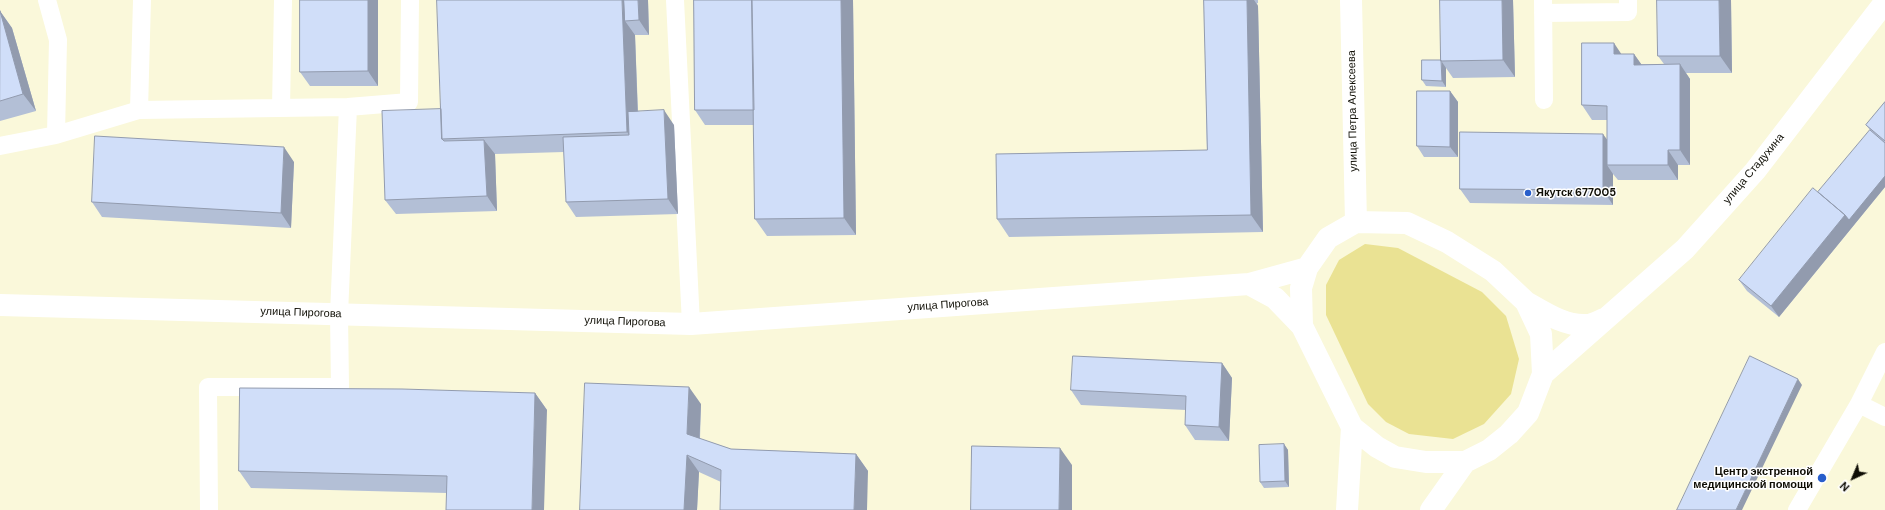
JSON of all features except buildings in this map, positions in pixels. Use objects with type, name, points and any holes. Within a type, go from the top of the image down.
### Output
[{"type":"street","name":"улица Петра Алексеева","points":[[1351,0],[1356,222]]},
{"type":"street","name":"улица Стадухина","points":[[1543,374],[1685,249],[1755,171],[1885,2]]},
{"type":"street","points":[[1249,284],[1275,298],[1302,326],[1352,427],[1377,447],[1395,457],[1426,462],[1465,462],[1489,450],[1510,434],[1528,413],[1543,374],[1541,334],[1526,302],[1493,272],[1447,242],[1407,223],[1356,222],[1328,238],[1307,268],[1301,288],[1302,326]]},
{"type":"street","name":"улица Пирогова","points":[[0,305],[691,324],[1249,284],[1307,268]]},
{"type":"street","name":"улица Стадухина","points":[[1526,302],[1556,318],[1569,323],[1587,325],[1604,319]]},
{"type":"street","points":[[1347,510],[1352,427]]},
{"type":"street","points":[[1432,510],[1465,462]]},
{"type":"lane","points":[[48,0],[58,40],[56,135]]},
{"type":"lane","points":[[139,110],[142,0]]},
{"type":"lane","points":[[281,108],[283,0]]},
{"type":"lane","points":[[0,146],[56,135],[139,110],[348,107],[408,102],[410,0]]},
{"type":"lane","points":[[675,0],[691,324]]},
{"type":"lane","points":[[1544,100],[1543,7],[1628,12],[1628,0]]},
{"type":"lane","points":[[209,510],[208,387],[340,387],[340,314],[348,107]]},
{"type":"lane","points":[[1797,510],[1859,404],[1885,352]]},
{"type":"lane","points":[[1859,404],[1885,417]]},
{"type":"shaded area","points":[[1365,244],[1398,248],[1482,292],[1506,316],[1519,359],[1511,394],[1484,424],[1453,439],[1409,434],[1386,422],[1368,404],[1326,315],[1326,285],[1339,260]]},
{"type":"place","name":"Якутск 677005","points":[[1528,193]]},
{"type":"place","name":"Центр экстренной медицинской помощи","points":[[1822,478]]}]
